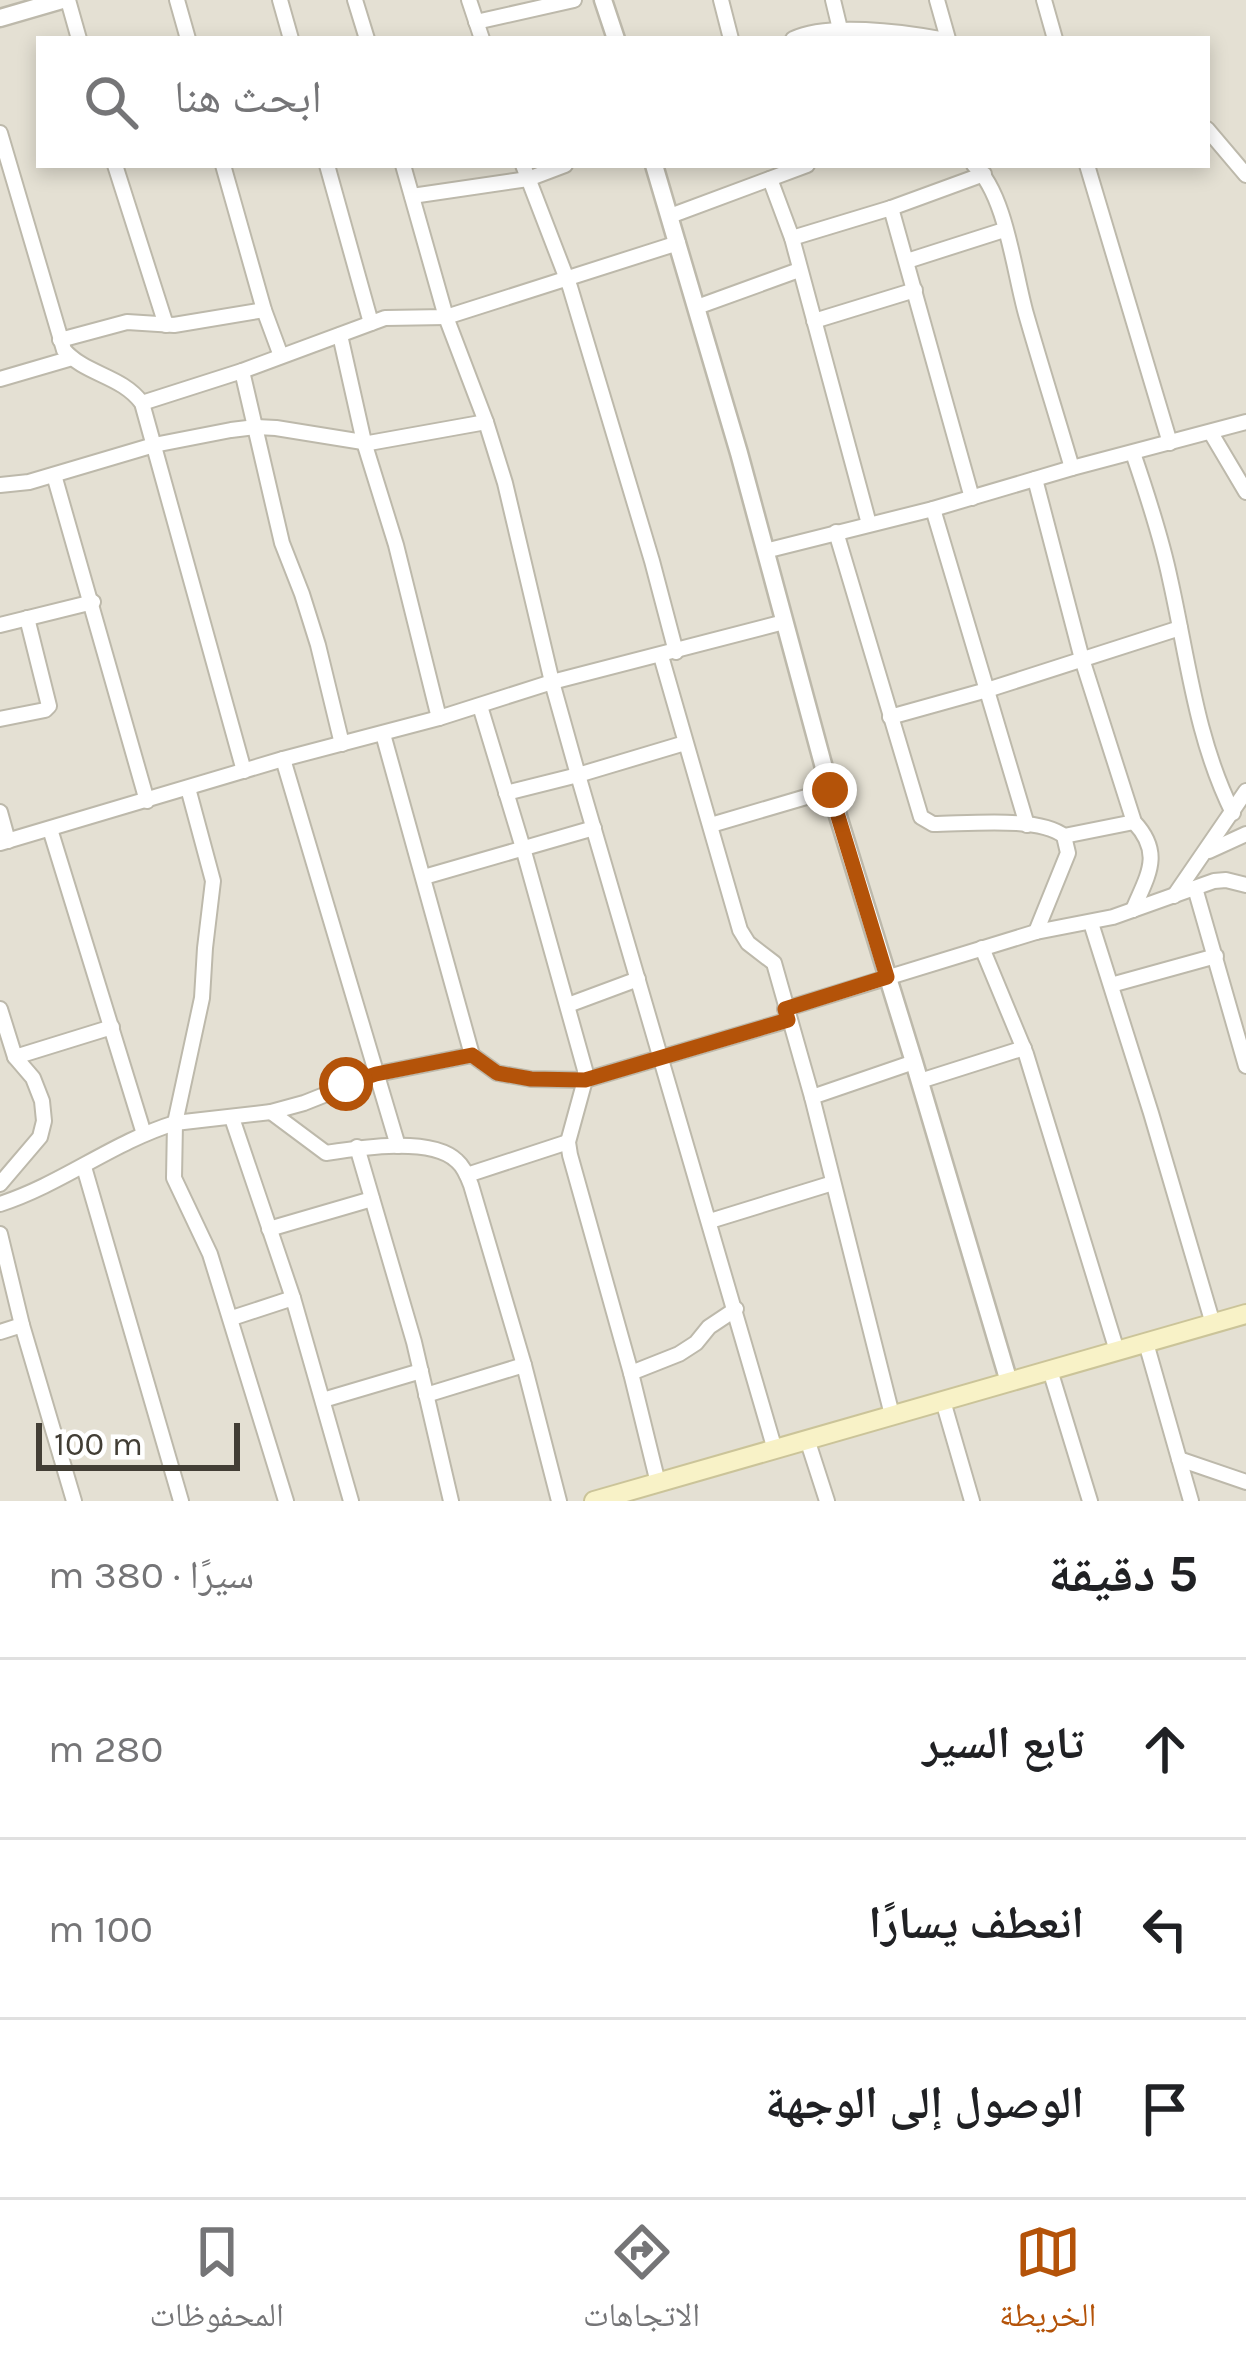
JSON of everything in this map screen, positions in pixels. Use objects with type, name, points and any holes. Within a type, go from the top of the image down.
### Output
[{"type":"main road","points":[[594,1501],[1246,1315]]},
{"type":"street","points":[[0,18],[65,0],[78,36]]},
{"type":"street","points":[[177,0],[187,36]]},
{"type":"street","points":[[280,0],[290,36]]},
{"type":"street","points":[[355,0],[367,36]]},
{"type":"street","points":[[469,0],[481,36]]},
{"type":"street","points":[[476,22],[574,0]]},
{"type":"street","points":[[603,0],[615,36]]},
{"type":"street","points":[[721,0],[730,36]]},
{"type":"street","points":[[938,0],[944,36]]},
{"type":"street","points":[[1044,0],[1054,36]]},
{"type":"street","points":[[835,2],[840,29]]},
{"type":"street","points":[[803,36],[840,29],[913,36]]},
{"type":"street","points":[[0,133],[60,340],[72,358],[122,383],[142,403],[244,771]]},
{"type":"street","points":[[1210,133],[1246,175]]},
{"type":"street","points":[[116,168],[166,325]]},
{"type":"street","points":[[226,168],[281,356]]},
{"type":"street","points":[[328,168],[371,323]]},
{"type":"street","points":[[404,168],[446,317],[505,483],[552,682],[775,1450]]},
{"type":"street","points":[[655,168],[830,790],[1009,1382]]},
{"type":"street","points":[[670,216],[799,168]]},
{"type":"street","points":[[1089,168],[1171,443]]},
{"type":"street","points":[[792,238],[891,208],[979,170],[998,203],[1072,468]]},
{"type":"street","points":[[412,196],[526,172],[567,278],[652,560],[685,742],[740,930],[748,943],[774,963],[892,1415]]},
{"type":"street","points":[[770,179],[792,238],[869,524]]},
{"type":"street","points":[[891,208],[972,498]]},
{"type":"street","points":[[908,261],[1004,230]]},
{"type":"street","points":[[142,403],[394,316],[446,317],[678,243]]},
{"type":"street","points":[[697,307],[799,270]]},
{"type":"street","points":[[814,321],[915,290]]},
{"type":"street","points":[[60,340],[127,322],[166,325],[264,310]]},
{"type":"street","points":[[340,335],[364,442],[440,718]]},
{"type":"street","points":[[0,379],[72,358]]},
{"type":"street","points":[[242,371],[282,544],[296,576],[342,744]]},
{"type":"street","points":[[0,485],[55,475],[154,445],[256,427],[364,442],[486,422]]},
{"type":"street","points":[[765,550],[1246,422]]},
{"type":"street","points":[[1211,433],[1246,492]]},
{"type":"street","points":[[1133,452],[1156,523],[1201,732],[1214,776],[1233,813]]},
{"type":"street","points":[[55,475],[147,801]]},
{"type":"street","points":[[1035,479],[1082,659],[1134,822],[1152,856],[1133,910]]},
{"type":"street","points":[[933,508],[1027,825]]},
{"type":"street","points":[[836,532],[925,821],[1027,825],[1052,828],[1064,836],[1068,853],[1036,932]]},
{"type":"street","points":[[0,625],[92,602]]},
{"type":"street","points":[[0,719],[49,706],[27,618]]},
{"type":"street","points":[[0,812],[4,842],[552,682],[784,622]]},
{"type":"street","points":[[890,717],[1180,628]]},
{"type":"street","points":[[480,706],[585,1070],[568,1142],[658,1484]]},
{"type":"street","points":[[383,734],[472,1055],[497,1073],[531,1079],[585,1080],[787,1015],[887,977],[1036,932],[1091,923],[1226,880],[1246,885]]},
{"type":"street","points":[[506,793],[685,742]]},
{"type":"street","points":[[284,759],[398,1146]]},
{"type":"street","points":[[188,788],[213,881],[202,998],[175,1123],[174,1178],[205,1239],[286,1501]]},
{"type":"street","points":[[710,825],[830,790]]},
{"type":"street","points":[[1174,896],[1246,791]]},
{"type":"street","points":[[1064,836],[1134,822]]},
{"type":"street","points":[[424,877],[594,828]]},
{"type":"street","points":[[50,829],[144,1134]]},
{"type":"street","points":[[1204,853],[1246,834]]},
{"type":"street","points":[[1195,888],[1246,1066]]},
{"type":"street","points":[[1091,923],[1213,1324]]},
{"type":"street","points":[[982,948],[1024,1048],[1117,1351]]},
{"type":"street","points":[[1111,986],[1216,956]]},
{"type":"street","points":[[568,1005],[638,980]]},
{"type":"street","points":[[0,1009],[15,1057],[33,1078],[44,1121],[40,1137],[0,1184]]},
{"type":"street","points":[[15,1057],[112,1028]]},
{"type":"street","points":[[920,1081],[1024,1048]]},
{"type":"street","points":[[0,1204],[175,1123],[272,1112],[376,1074],[472,1055]]},
{"type":"street","points":[[812,1097],[914,1062]]},
{"type":"street","points":[[272,1112],[323,1152],[398,1146],[440,1151],[458,1161],[467,1174],[524,1365],[559,1501]]},
{"type":"street","points":[[232,1118],[293,1298],[351,1501]]},
{"type":"street","points":[[467,1174],[568,1142]]},
{"type":"street","points":[[358,1147],[421,1371],[451,1501]]},
{"type":"street","points":[[85,1167],[181,1501]]},
{"type":"street","points":[[710,1221],[833,1184]]},
{"type":"street","points":[[269,1229],[372,1199]]},
{"type":"street","points":[[0,1234],[74,1501]]},
{"type":"street","points":[[232,1318],[293,1298]]},
{"type":"street","points":[[631,1373],[679,1354],[736,1309]]},
{"type":"street","points":[[0,1332],[22,1325]]},
{"type":"street","points":[[1146,1342],[1191,1501]]},
{"type":"street","points":[[426,1395],[524,1365]]},
{"type":"street","points":[[1050,1370],[1090,1501]]},
{"type":"street","points":[[323,1400],[421,1371]]},
{"type":"street","points":[[943,1401],[972,1501]]},
{"type":"street","points":[[807,1439],[827,1501]]},
{"type":"street","points":[[1179,1459],[1246,1482]]},
{"type":"shaded area","points":[[0,0],[1246,0],[1246,1501],[0,1501]]},
{"type":"route","points":[[346,1084],[472,1055],[497,1073],[585,1080],[788,1020],[785,1009],[887,977],[830,790]]}]
